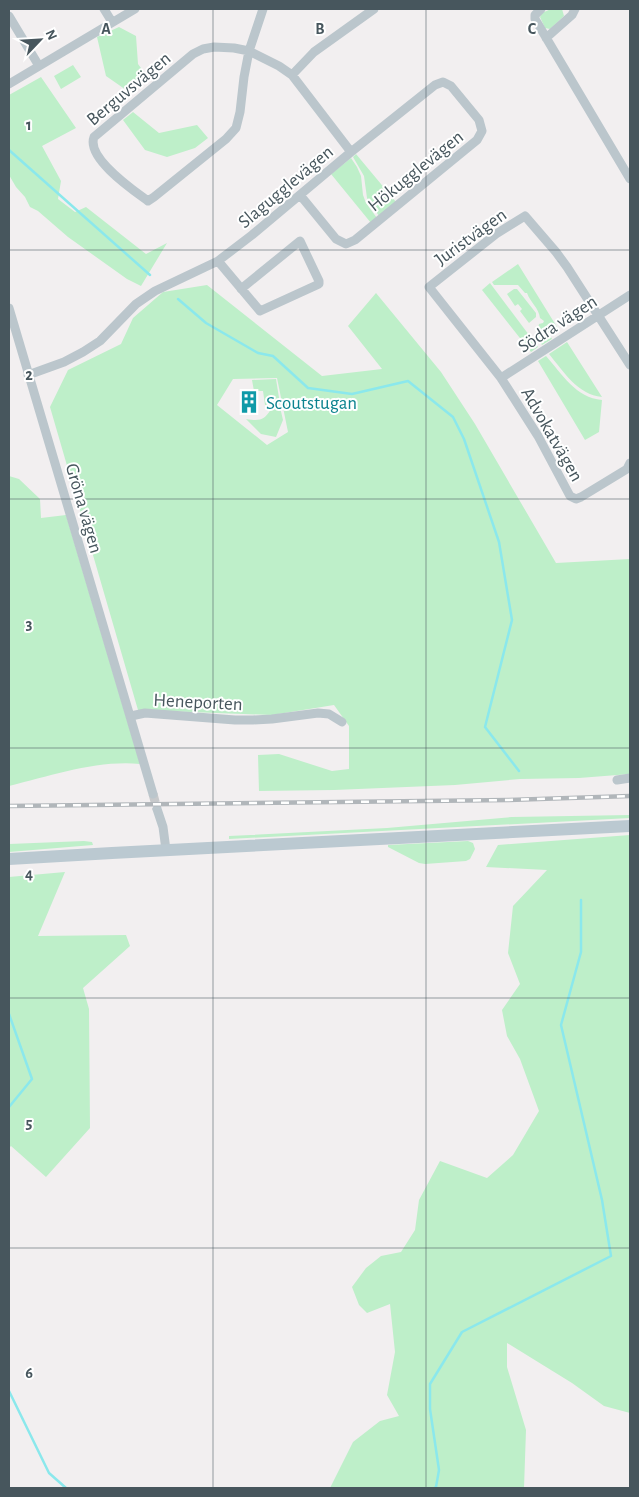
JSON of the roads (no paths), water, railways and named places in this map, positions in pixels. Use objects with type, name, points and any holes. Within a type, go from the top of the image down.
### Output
[{"type":"main road","points":[[9,859],[630,826]]},
{"type":"street","points":[[104,9],[112,22]]},
{"type":"street","points":[[9,84],[135,9]]},
{"type":"street","name":"Berguvsvägen","points":[[249,51],[214,47],[203,49],[193,54],[94,137],[93,147],[104,165],[120,181],[148,201],[226,139],[236,128],[249,51],[263,9]]},
{"type":"street","points":[[292,75],[314,52],[374,9]]},
{"type":"street","points":[[541,9],[535,15],[535,19],[630,179]]},
{"type":"street","points":[[546,38],[572,15],[575,9]]},
{"type":"street","points":[[9,16],[39,66]]},
{"type":"street","name":"Slagugglevägen","points":[[28,375],[64,362],[83,352],[100,341],[136,304],[155,291],[218,261],[351,152],[292,75],[249,51]]},
{"type":"street","name":"Hökugglevägen","points":[[300,195],[336,239],[346,244],[355,240],[478,140],[482,130],[480,120],[452,86],[443,82],[435,85],[351,152]]},
{"type":"street","name":"Juristvägen","points":[[501,378],[429,287],[496,234],[525,216],[556,252],[598,316]]},
{"type":"street","points":[[218,261],[260,311],[319,284],[319,281],[300,240],[242,289]]},
{"type":"street","name":"Södra vägen","points":[[501,378],[630,295]]},
{"type":"street","name":"Gröna vägen","points":[[9,308],[130,716]]},
{"type":"street","points":[[598,316],[630,365]]},
{"type":"street","name":"Advokatvägen","points":[[501,378],[538,436],[570,496],[576,499],[581,497],[627,469],[630,463]]},
{"type":"street","name":"Heneporten","points":[[153,794],[130,716],[146,713],[252,720],[318,713],[329,714],[342,722]]},
{"type":"street","points":[[617,780],[630,778]]},
{"type":"street","points":[[158,809],[166,850]]},
{"type":"waterway","points":[[9,150],[150,275]]},
{"type":"waterway","points":[[178,299],[206,323],[258,353],[273,356],[308,388],[352,394],[408,381],[453,417],[464,439],[499,542],[512,620],[485,727],[519,771]]},
{"type":"waterway","points":[[434,1488],[436,1487],[439,1470],[430,1409],[430,1384],[462,1332],[611,1256],[602,1200],[561,1025],[581,952],[581,900]]},
{"type":"waterway","points":[[9,1014],[32,1079],[9,1107]]},
{"type":"waterway","points":[[9,1391],[49,1473],[66,1488]]},
{"type":"tunnel","points":[[153,794],[157,809]]},
{"type":"railway","points":[[9,806],[509,800],[630,796]]},
{"type":"place","name":"Scoutstugan","points":[[249,402]]}]
